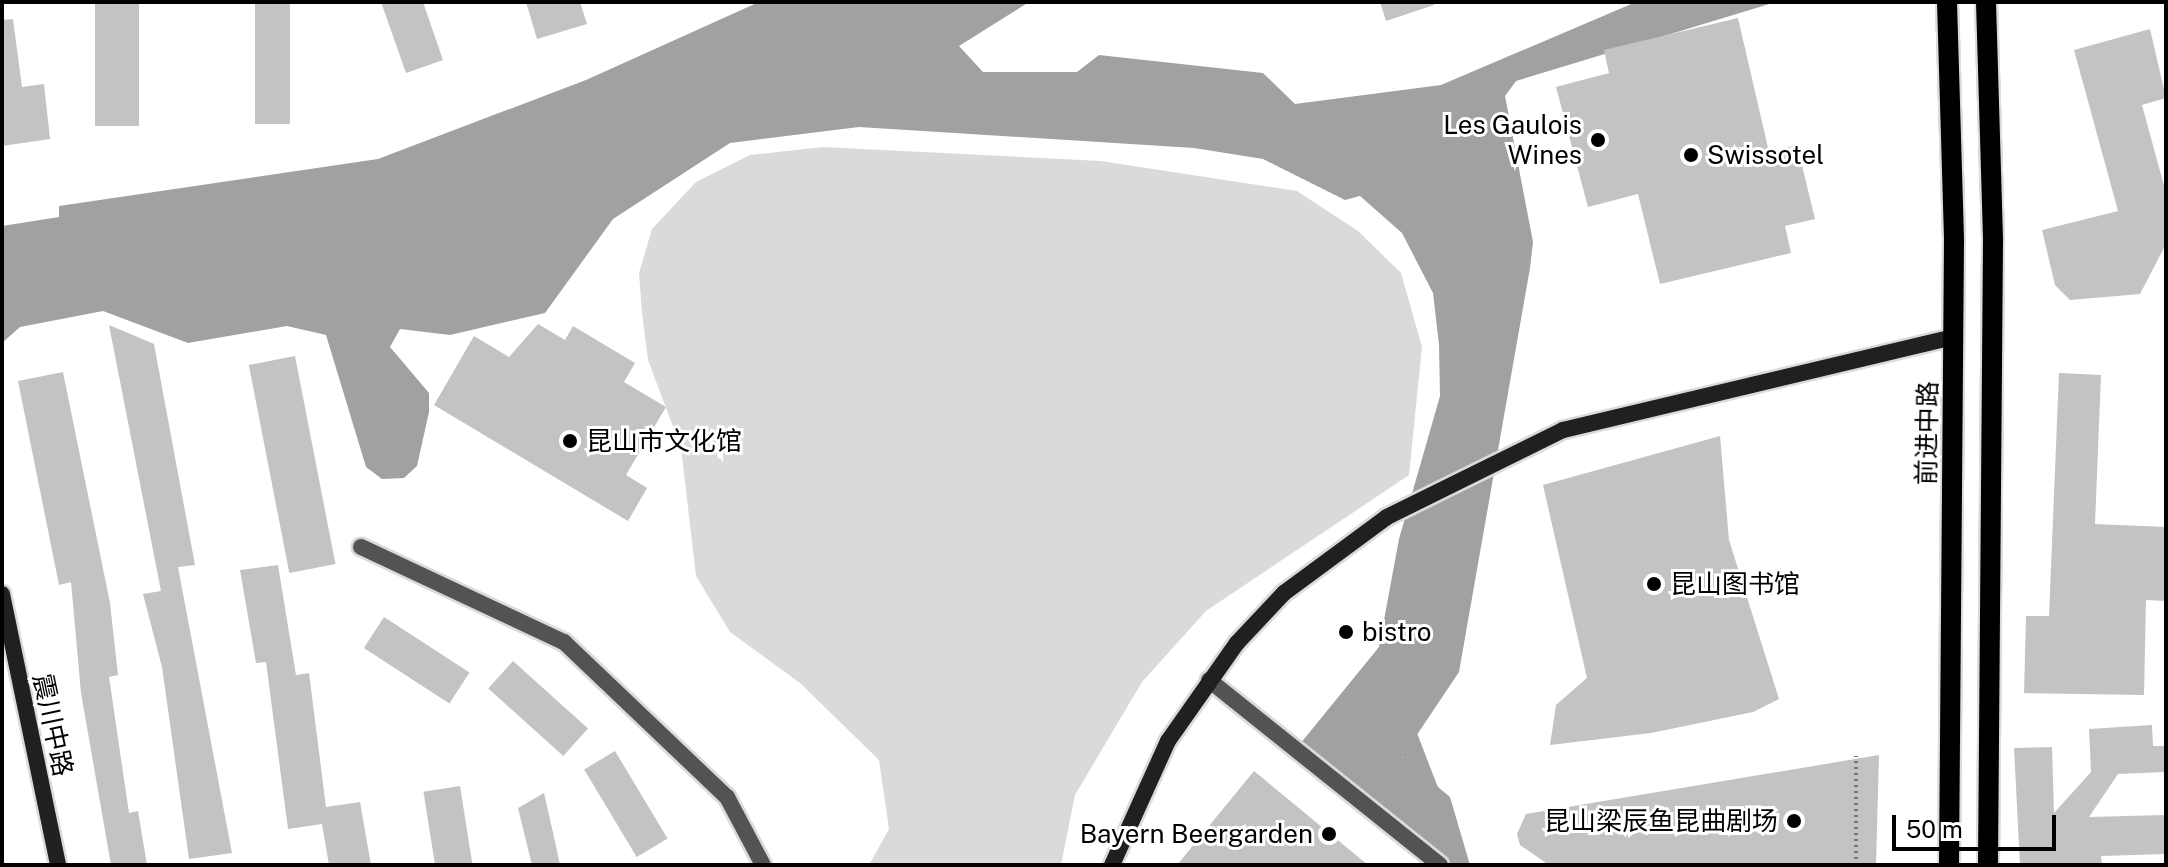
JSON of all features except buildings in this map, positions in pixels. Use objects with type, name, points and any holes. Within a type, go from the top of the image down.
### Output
[{"type":"main road","name":"前进中路","points":[[1947,2],[1954,337],[1949,865]]},
{"type":"main road","points":[[1986,2],[1993,241],[1988,865]]},
{"type":"street","points":[[1112,865],[1138,796],[1209,680],[1284,593],[1387,517],[1563,430],[1954,337]]},
{"type":"street","points":[[361,547],[564,642],[727,797],[763,865]]},
{"type":"street","name":"震川中路","points":[[2,594],[58,865]]},
{"type":"street","points":[[1209,680],[1440,865]]},
{"type":"path","points":[[1856,756],[1856,865]]},
{"type":"shaded area","points":[[759,2],[1029,2],[959,46],[983,72],[1077,72],[1099,55],[1263,73],[1295,104],[1441,85],[1636,2],[1776,2],[1516,81],[1505,96],[1533,242],[1530,268],[1459,672],[1402,757],[1450,797],[1470,865],[1447,865],[1300,744],[1379,647],[1399,539],[1440,396],[1439,345],[1433,293],[1402,233],[1360,196],[1345,200],[1263,159],[1194,148],[859,127],[730,143],[613,219],[545,313],[450,335],[400,329],[390,347],[429,393],[429,412],[417,466],[404,478],[382,479],[366,467],[326,335],[287,326],[188,343],[103,311],[20,327],[2,343],[2,226],[59,217],[59,206],[378,159],[586,80]]},
{"type":"shaded area","points":[[823,147],[1101,161],[1297,191],[1358,231],[1401,273],[1422,347],[1409,475],[1206,611],[1142,682],[1075,795],[1061,865],[869,865],[889,829],[879,760],[800,683],[730,632],[696,576],[681,448],[648,360],[642,313],[639,273],[652,229],[696,182],[750,155]]},
{"type":"waterway","points":[[1399,717],[1431,800]]},
{"type":"place","name":"Les Gaulois Wines","points":[[1598,140]]},
{"type":"place","name":"Swissotel","points":[[1691,155]]},
{"type":"place","name":"昆山市文化馆","points":[[570,441]]},
{"type":"place","name":"昆山图书馆","points":[[1654,584]]},
{"type":"place","name":"bistro","points":[[1346,632]]},
{"type":"place","name":"昆山梁辰鱼昆曲剧场","points":[[1794,821]]},
{"type":"place","name":"Bayern Beergarden","points":[[1329,834]]}]
